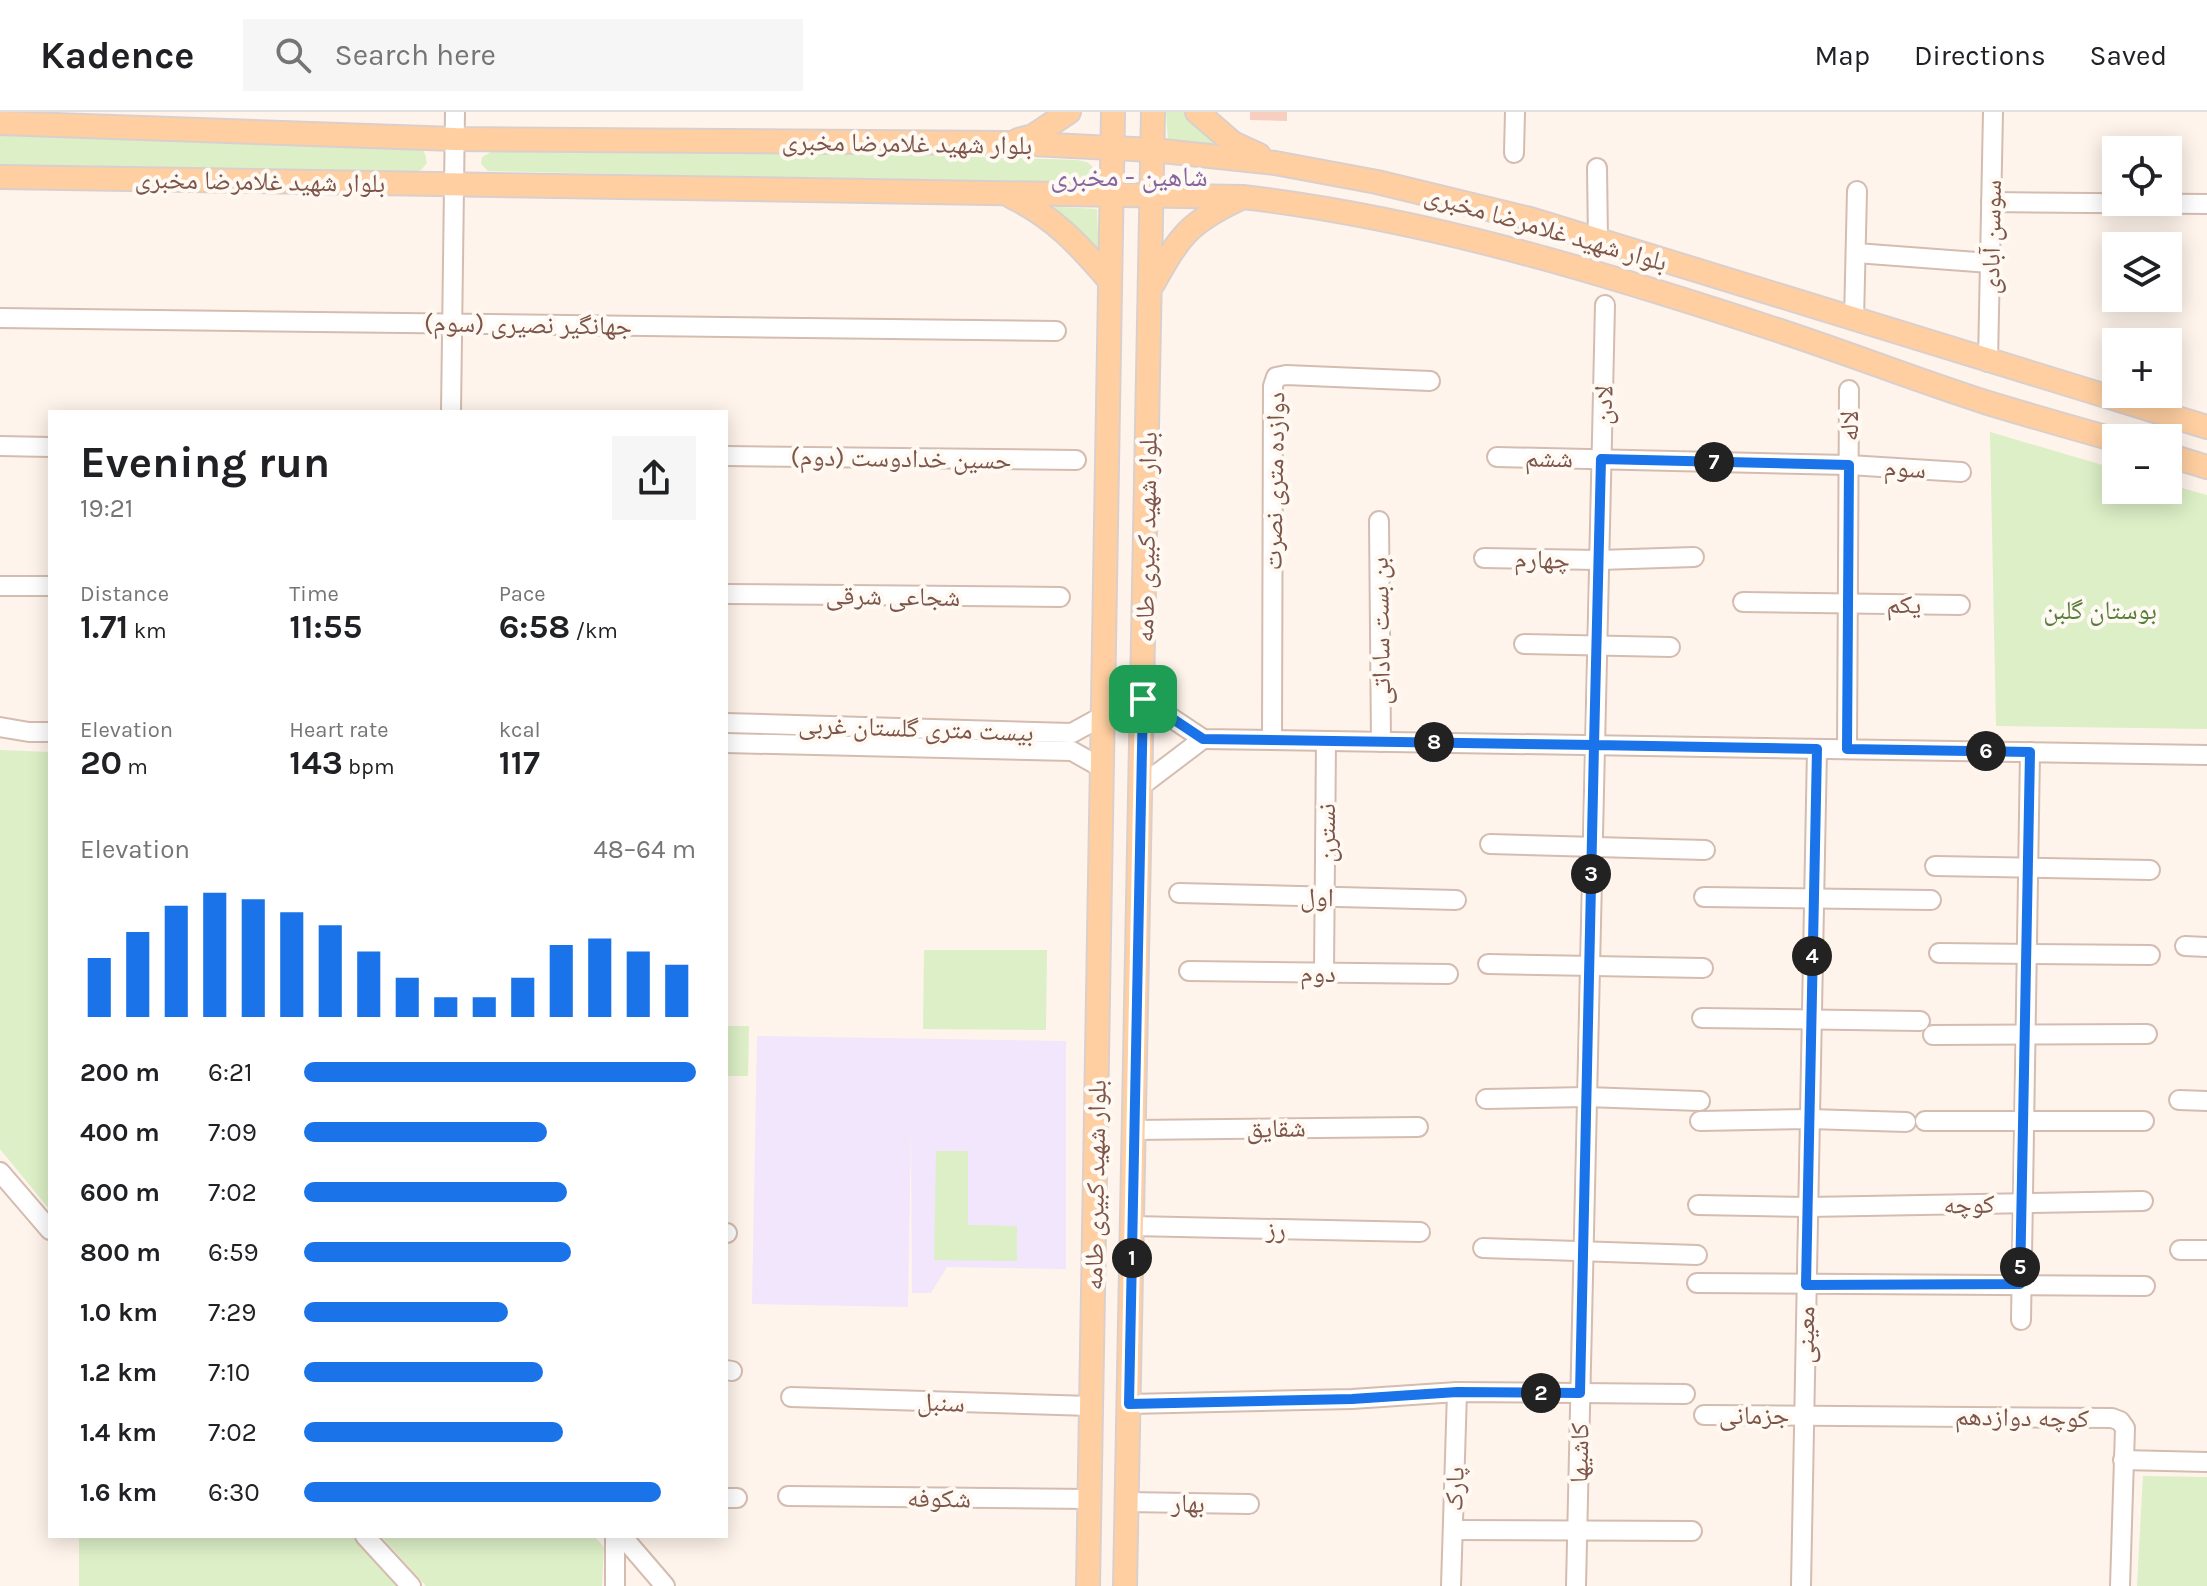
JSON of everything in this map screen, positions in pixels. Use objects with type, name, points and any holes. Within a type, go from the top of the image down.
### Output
[{"type":"main road","points":[[1009,143],[1033,136],[1069,112]]},
{"type":"main road","name":"بلوار شهید کبیری طامه","points":[[1088,1586],[1113,112]]},
{"type":"main road","name":"بلوار شهید کبیری طامه","points":[[1125,1586],[1153,112]]},
{"type":"main road","points":[[1197,112],[1233,143],[1275,163]]},
{"type":"main road","name":"بلوار شهید غلامرضا مخبری","points":[[0,123],[455,139],[1009,143],[1153,150],[1275,163],[1530,219],[2207,427]]},
{"type":"main road","name":"بلوار شهید غلامرضا مخبری","points":[[0,177],[1243,197],[1305,204],[1419,225],[1515,249],[1763,325],[1986,402],[2102,436]]},
{"type":"main road","points":[[1007,195],[1038,209],[1060,226],[1110,281]]},
{"type":"main road","points":[[1150,289],[1181,236],[1206,215],[1243,197]]},
{"type":"main road","points":[[2182,459],[2207,467]]},
{"type":"street","points":[[451,410],[455,112]]},
{"type":"street","points":[[1514,153],[1515,112]]},
{"type":"street","name":"سوسن آبادی","points":[[1988,362],[1993,112]]},
{"type":"street","points":[[1597,168],[1598,240]]},
{"type":"street","points":[[1854,320],[1857,191]]},
{"type":"street","points":[[1991,202],[2207,204]]},
{"type":"street","points":[[1856,253],[1990,263]]},
{"type":"street","name":"لادن","points":[[1594,745],[1605,305]]},
{"type":"street","name":"جهانگیر نصیری (سوم)","points":[[0,318],[1056,331]]},
{"type":"street","name":"دوازده متری نصرت","points":[[1272,740],[1273,386],[1276,377],[1430,381]]},
{"type":"street","name":"لاله","points":[[1847,749],[1849,390]]},
{"type":"street","points":[[0,446],[48,447]]},
{"type":"street","name":"حسین خدادوست (دوم)","points":[[728,456],[1076,460]]},
{"type":"street","name":"ششم","points":[[1497,457],[1849,465]]},
{"type":"street","name":"سوم","points":[[1849,465],[1961,472]]},
{"type":"street","name":"بن بست ساداتی","points":[[1379,521],[1381,742]]},
{"type":"street","points":[[1599,560],[1694,557]]},
{"type":"street","name":"چهارم","points":[[1484,558],[1599,560]]},
{"type":"street","points":[[0,586],[48,586]]},
{"type":"street","name":"شجاعی شرقی","points":[[728,594],[1060,597]]},
{"type":"street","points":[[1743,602],[1848,603]]},
{"type":"street","name":"یکم","points":[[1848,603],[1960,605]]},
{"type":"street","points":[[1524,644],[1670,647]]},
{"type":"street","points":[[1143,699],[1203,739],[2207,755]]},
{"type":"street","name":"بیست متری گلستان غربی","points":[[728,723],[1072,733],[1103,716]]},
{"type":"street","points":[[0,727],[48,732]]},
{"type":"street","points":[[0,740],[29,732]]},
{"type":"street","points":[[1141,786],[1203,739]]},
{"type":"street","name":"نسترن","points":[[1324,973],[1326,741]]},
{"type":"street","name":"بیست متری گلستان غربی","points":[[728,743],[1072,751],[1102,768]]},
{"type":"street","name":"کاشیها","points":[[1576,1586],[1594,745]]},
{"type":"street","name":"معینی","points":[[1801,1586],[1817,749]]},
{"type":"street","points":[[2021,1320],[2030,752]]},
{"type":"street","points":[[1490,844],[1705,850]]},
{"type":"street","points":[[1935,866],[2150,870]]},
{"type":"street","name":"اول","points":[[1179,893],[1456,900]]},
{"type":"street","points":[[1704,897],[1931,900]]},
{"type":"street","points":[[2185,946],[2207,947]]},
{"type":"street","points":[[1939,953],[2150,955]]},
{"type":"street","points":[[1488,964],[1703,968]]},
{"type":"street","name":"دوم","points":[[1189,971],[1448,974]]},
{"type":"street","points":[[1702,1018],[1920,1021]]},
{"type":"street","points":[[1933,1035],[2147,1034]]},
{"type":"street","points":[[1486,1099],[1586,1097],[1700,1101]]},
{"type":"street","points":[[2179,1100],[2207,1101]]},
{"type":"street","points":[[1700,1121],[1810,1119],[1906,1122]]},
{"type":"street","points":[[1925,1121],[2144,1121]]},
{"type":"street","name":"شقایق","points":[[1134,1130],[1418,1127]]},
{"type":"street","points":[[0,1172],[48,1228]]},
{"type":"street","name":"کوچه","points":[[1698,1205],[1808,1207],[2143,1201]]},
{"type":"street","name":"رز","points":[[1132,1226],[1420,1232]]},
{"type":"street","points":[[1483,1248],[1697,1255]]},
{"type":"street","points":[[2180,1250],[2207,1250]]},
{"type":"street","points":[[1697,1283],[2145,1286]]},
{"type":"street","points":[[1129,1404],[1352,1399],[1457,1392],[1685,1394]]},
{"type":"street","name":"پارک","points":[[1451,1586],[1457,1392]]},
{"type":"street","name":"سنبل","points":[[791,1397],[1091,1406]]},
{"type":"street","name":"جزمانی","points":[[1704,1415],[1804,1414]]},
{"type":"street","name":"کوچه دوازدهم","points":[[1804,1414],[2112,1418],[2120,1421],[2125,1428],[2120,1586]]},
{"type":"street","points":[[2123,1460],[2207,1462]]},
{"type":"street","name":"شکوفه","points":[[788,1496],[1089,1499]]},
{"type":"street","name":"بهار","points":[[1127,1502],[1249,1504]]},
{"type":"street","points":[[1453,1530],[1692,1531]]},
{"type":"street","points":[[367,1538],[411,1586]]},
{"type":"street","points":[[615,1538],[615,1586]]},
{"type":"street","points":[[624,1538],[665,1586]]},
{"type":"shaded area","points":[[757,1036],[1066,1041],[1066,1269],[947,1267],[931,1293],[912,1293],[911,1126],[908,1307],[752,1304]]},
{"type":"green space","points":[[1166,112],[1187,112],[1210,138],[1221,145],[1168,142]]},
{"type":"green space","points":[[0,135],[420,146],[427,163],[421,170],[411,173],[0,167]]},
{"type":"green space","points":[[500,147],[838,152],[1077,160],[1093,167],[1094,179],[1085,183],[1061,184],[488,171],[481,164],[482,157]]},
{"type":"green space","points":[[1040,206],[1097,209],[1099,262]]},
{"type":"green space","name":"بوستان گلبن","points":[[1990,432],[2102,465],[2102,504],[2182,504],[2182,488],[2207,495],[2207,729],[1996,726]]},
{"type":"green space","points":[[0,750],[48,752],[48,1208],[0,1149]]},
{"type":"green space","points":[[924,950],[1047,950],[1046,1030],[923,1029]]},
{"type":"green space","points":[[728,1026],[749,1026],[748,1076],[728,1076]]},
{"type":"green space","points":[[936,1151],[968,1151],[968,1225],[1017,1226],[1017,1261],[934,1260]]},
{"type":"green space","points":[[2143,1476],[2207,1477],[2207,1586],[2137,1586]]},
{"type":"green space","points":[[79,1538],[355,1538],[397,1586],[79,1586]]},
{"type":"green space","points":[[383,1538],[596,1538],[604,1547],[602,1586],[426,1586]]},
{"type":"building","points":[[1250,112],[1287,112],[1287,121],[1250,120]]},
{"type":"district","name":"شاهین - مخبری","points":[[1129,176]]},
{"type":"route","points":[[1143,699],[1129,1404],[1352,1399],[1457,1392],[1580,1393],[1594,745],[1817,749],[1806,1285],[2020,1284],[2030,752],[1847,749],[1849,465],[1601,459],[1594,745],[1203,739],[1143,699]]}]
